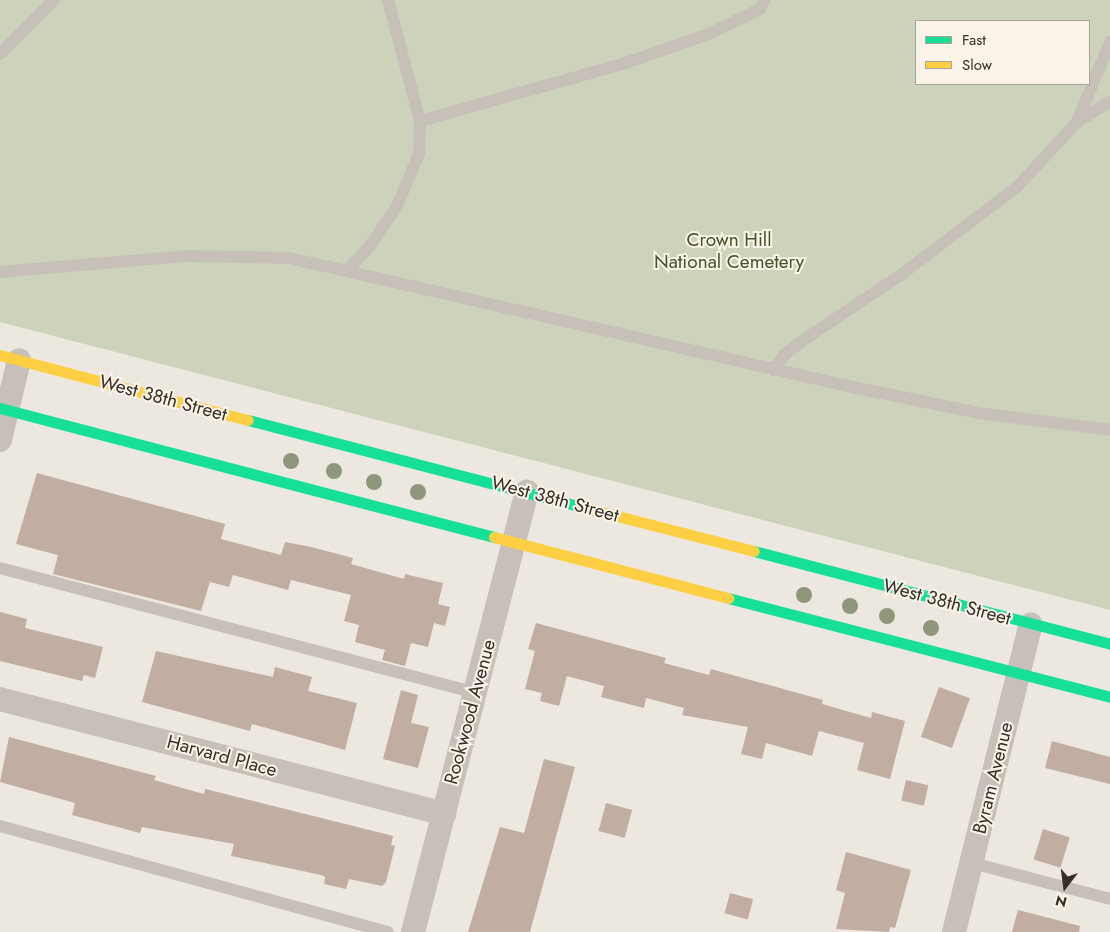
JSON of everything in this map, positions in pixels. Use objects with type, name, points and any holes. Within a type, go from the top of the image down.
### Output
[{"type":"main road","name":"West 38th Street","points":[[10,358],[1110,644]]},
{"type":"main road","points":[[3,409],[1110,697]]},
{"type":"street","points":[[0,440],[10,358]]},
{"type":"street","name":"Rookwood Avenue","points":[[413,932],[526,492]]},
{"type":"street","name":"Byram Avenue","points":[[954,932],[1031,624]]},
{"type":"street","name":"Harvard Place","points":[[0,699],[444,814]]},
{"type":"lane","points":[[0,54],[54,0]]},
{"type":"lane","points":[[347,270],[370,246],[397,206],[419,154],[420,122],[388,0]]},
{"type":"lane","points":[[420,122],[626,63],[703,36],[760,9],[765,0]]},
{"type":"lane","points":[[1077,122],[1110,42]]},
{"type":"lane","points":[[774,370],[785,354],[902,274],[1017,187],[1077,122],[1110,101]]},
{"type":"lane","points":[[0,272],[185,256],[289,258],[774,370],[978,413],[1110,430]]},
{"type":"lane","points":[[0,568],[475,694]]},
{"type":"lane","points":[[0,826],[388,932]]},
{"type":"lane","points":[[972,863],[1110,899]]},
{"type":"green space","name":"Crown Hill National Cemetery","points":[[0,0],[1110,0],[1110,610],[0,322]]},
{"type":"building","points":[[37,473],[225,524],[221,539],[281,555],[285,542],[311,547],[353,558],[351,564],[404,579],[405,574],[443,583],[438,604],[450,607],[445,626],[434,623],[428,647],[411,643],[405,666],[382,660],[385,650],[355,642],[359,625],[344,621],[351,595],[291,580],[288,590],[233,575],[229,587],[210,582],[201,611],[53,574],[58,555],[16,544]]},
{"type":"building","points":[[0,612],[27,619],[25,628],[103,647],[95,678],[84,675],[82,681],[0,661]]},
{"type":"building","points":[[536,623],[666,658],[664,663],[709,675],[711,669],[823,700],[822,704],[871,718],[872,712],[905,721],[890,779],[857,770],[864,743],[819,731],[812,756],[766,743],[762,759],[741,754],[748,727],[682,715],[684,708],[646,698],[644,708],[601,697],[604,686],[567,676],[559,706],[540,701],[542,693],[525,689],[535,651],[528,649]]},
{"type":"building","points":[[156,651],[273,677],[275,667],[312,677],[308,691],[357,703],[345,750],[252,724],[250,731],[142,702]]},
{"type":"building","points":[[939,687],[970,698],[952,748],[921,737]]},
{"type":"building","points":[[401,690],[418,695],[411,723],[429,727],[418,768],[383,759]]},
{"type":"building","points":[[9,737],[156,776],[154,780],[204,794],[205,789],[393,836],[391,845],[395,846],[386,882],[382,886],[349,879],[346,889],[324,884],[325,877],[321,875],[231,856],[234,844],[142,827],[140,833],[72,815],[75,803],[0,782]]},
{"type":"building","points":[[1052,741],[1110,757],[1110,784],[1045,768]]},
{"type":"building","points":[[544,759],[575,767],[530,932],[468,932],[500,827],[524,833]]},
{"type":"building","points":[[906,780],[928,785],[924,806],[901,800]]},
{"type":"building","points":[[606,803],[632,810],[625,838],[598,831]]},
{"type":"building","points":[[1043,829],[1070,837],[1060,868],[1034,860]]},
{"type":"building","points":[[846,852],[911,870],[895,928],[890,927],[889,932],[836,929],[845,893],[836,890]]},
{"type":"building","points":[[730,893],[753,899],[748,919],[725,913]]},
{"type":"building","points":[[1018,910],[1080,926],[1079,932],[1012,932]]},
{"type":"traffic: fast","points":[[0,408],[494,537]]},
{"type":"traffic: fast","points":[[248,420],[590,509]]},
{"type":"traffic: fast","points":[[754,551],[1110,644]]},
{"type":"traffic: fast","points":[[728,598],[1110,697]]},
{"type":"traffic: slow","points":[[0,355],[248,420]]},
{"type":"traffic: slow","points":[[590,509],[754,551]]},
{"type":"traffic: slow","points":[[494,537],[728,598]]}]
